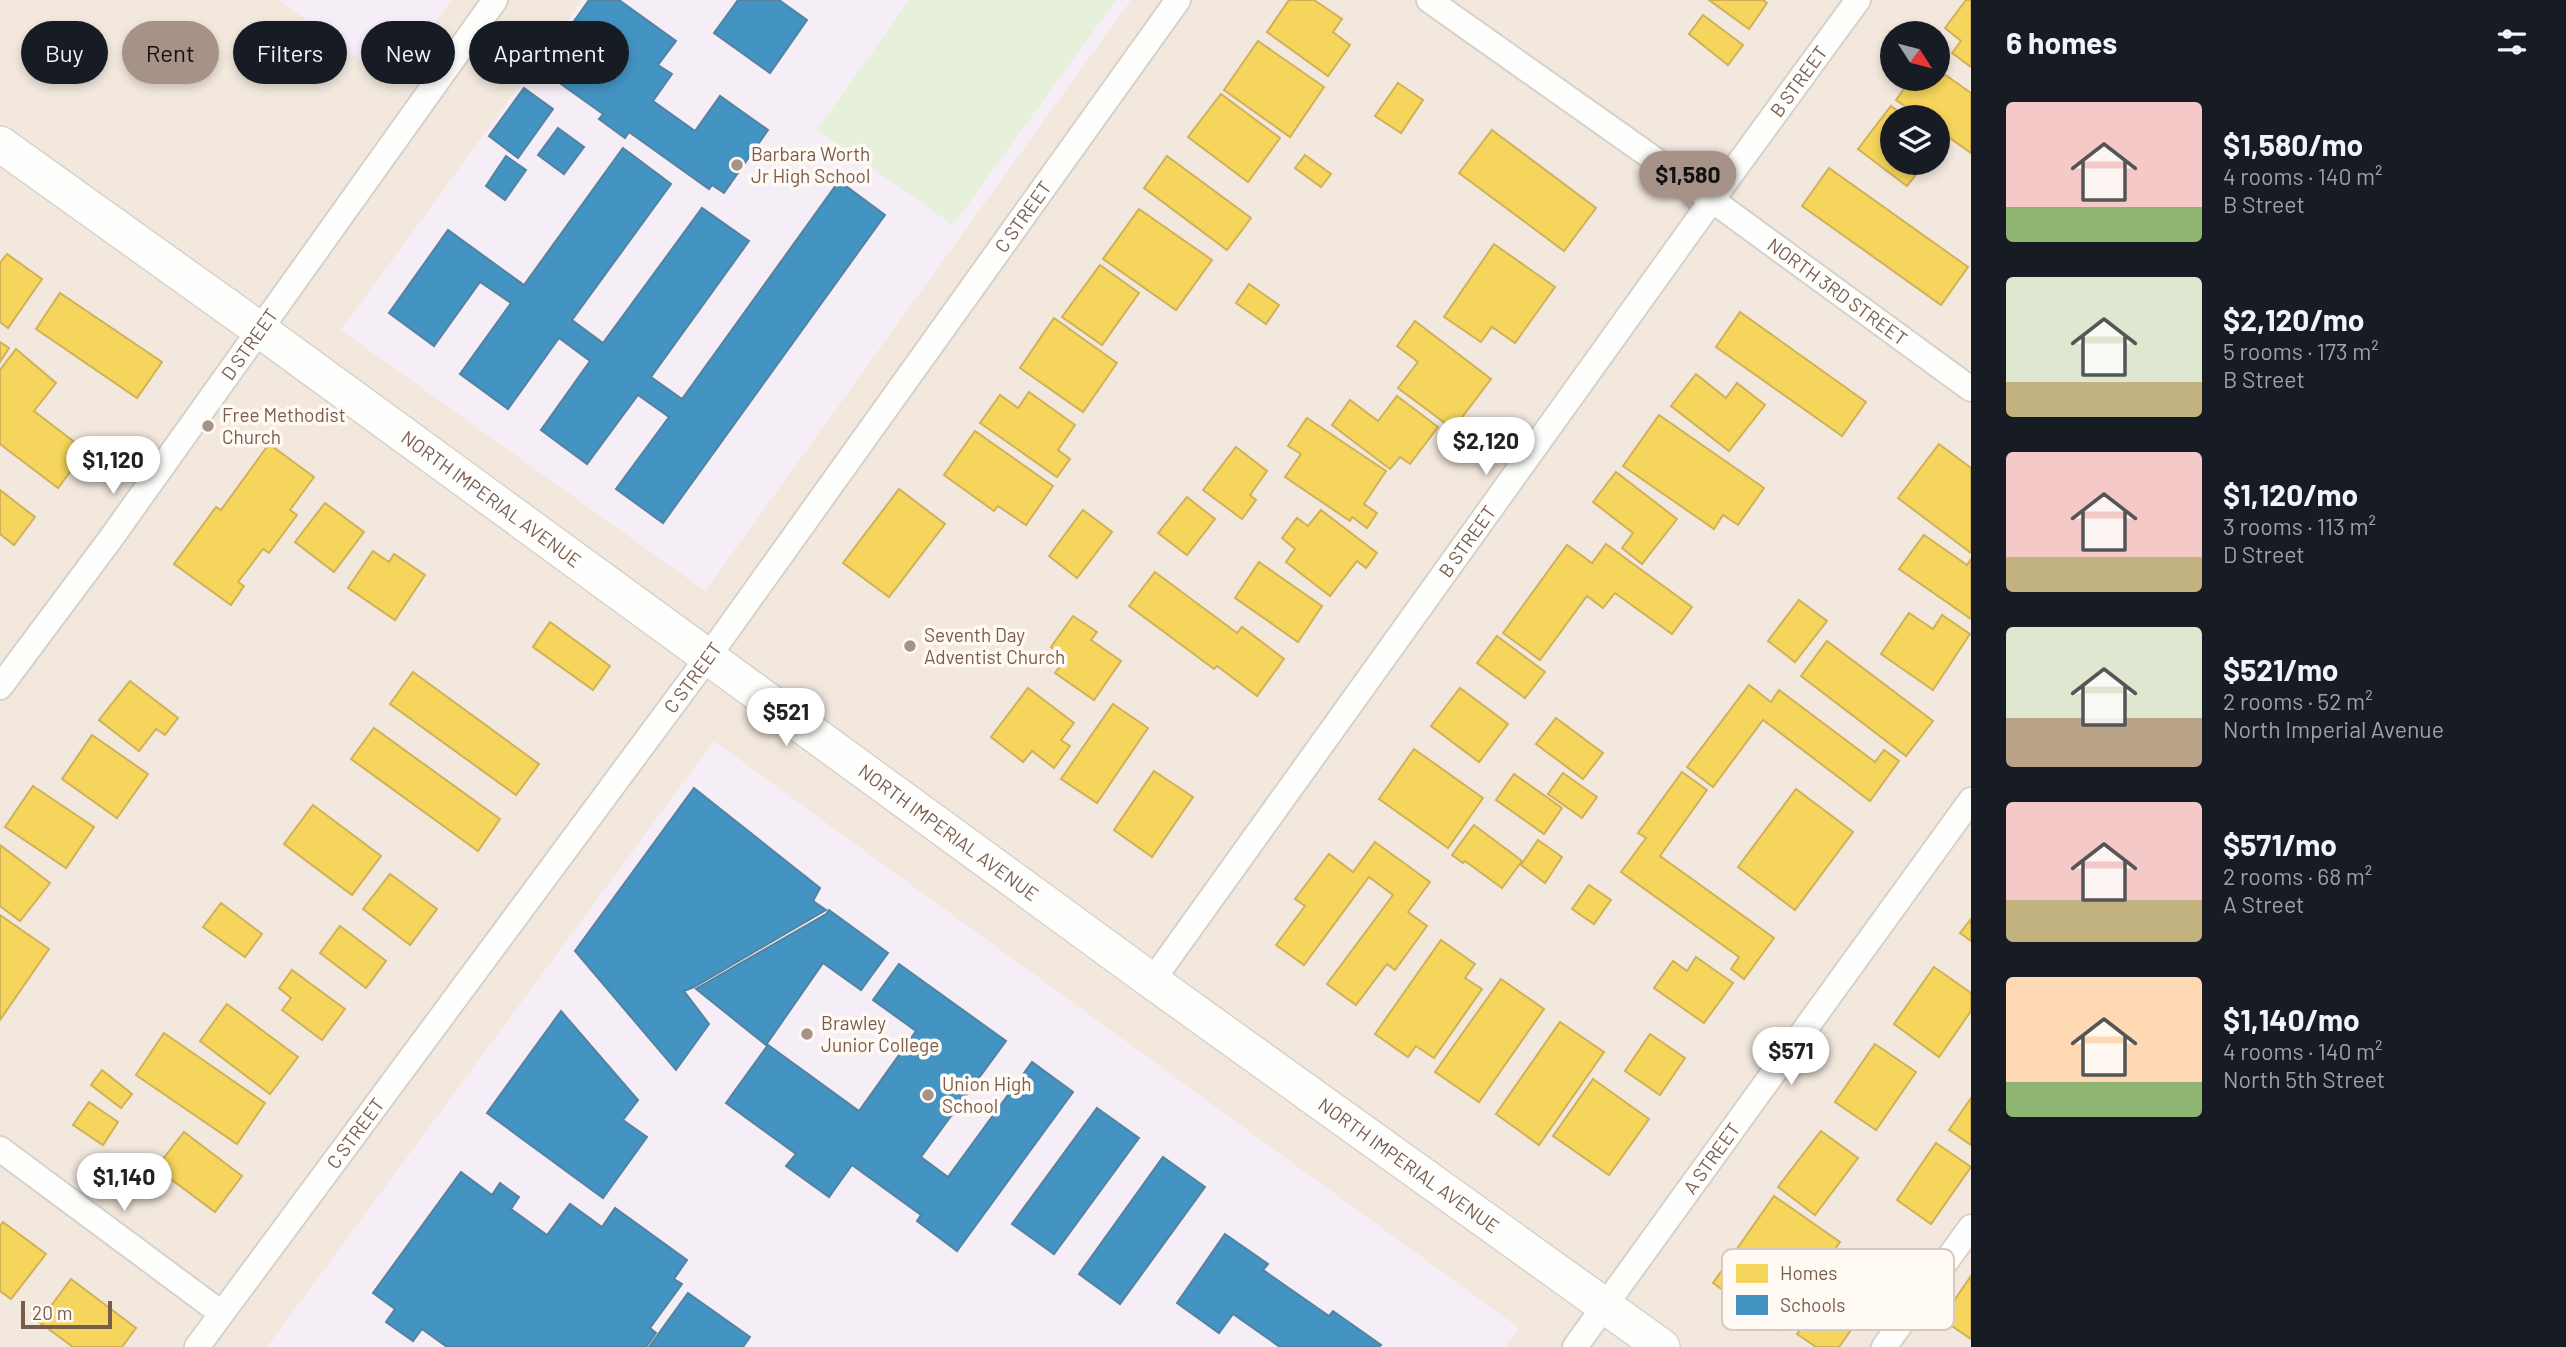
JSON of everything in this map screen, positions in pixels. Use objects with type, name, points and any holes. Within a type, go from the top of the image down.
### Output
[{"type":"street","name":"D STREET","points":[[0,687],[260,330],[495,0]]},
{"type":"street","name":"C STREET","points":[[197,1347],[708,657],[1178,0]]},
{"type":"street","name":"NORTH 3RD STREET","points":[[1429,0],[1712,200],[1971,389]]},
{"type":"street","name":"B STREET","points":[[1152,981],[1858,0]]},
{"type":"street","name":"NORTH IMPERIAL AVENUE","points":[[0,144],[260,330],[1152,981],[1662,1347]]},
{"type":"street","name":"A STREET","points":[[1575,1347],[1971,800]]},
{"type":"street","points":[[0,1149],[221,1313]]},
{"type":"street","points":[[1954,1250],[1971,1227]]},
{"type":"street","points":[[1884,1347],[1896,1330]]},
{"type":"shaded area","points":[[0,0],[1971,0],[1971,1347],[0,1347]]},
{"type":"shaded area","points":[[279,0],[452,0],[437,21],[361,21],[361,61],[347,50],[347,21],[307,21]]},
{"type":"shaded area","name":"Barbara Worth Jr High School","points":[[582,0],[1131,0],[705,591],[341,330],[521,84],[629,84],[629,21],[567,21]]},
{"type":"shaded area","name":"Brawley Junior College","points":[[714,741],[1519,1328],[1505,1347],[267,1347]]},
{"type":"green space","points":[[909,0],[1116,0],[953,225],[817,130]]},
{"type":"building: Homes","points":[[1289,0],[1314,0],[1342,19],[1333,32],[1350,45],[1328,76],[1267,32]]},
{"type":"building: Homes","points":[[1709,0],[1763,0],[1767,3],[1749,29]]},
{"type":"building: Homes","points":[[1966,0],[1971,0],[1971,67],[1952,53],[1961,41],[1950,32],[1950,21]]},
{"type":"building: Homes","points":[[1703,15],[1743,45],[1728,65],[1689,34]]},
{"type":"building: Homes","points":[[1258,41],[1324,87],[1290,137],[1224,90]]},
{"type":"building: Homes","points":[[1950,78],[1971,93],[1971,153],[1950,138],[1950,105],[1903,105],[1896,100],[1902,91],[1950,91]]},
{"type":"building: Homes","points":[[1398,83],[1423,100],[1401,133],[1375,116]]},
{"type":"building: Homes","points":[[1221,94],[1280,138],[1248,182],[1188,137]]},
{"type":"building: Homes","points":[[1880,120],[1880,166],[1858,149]]},
{"type":"building: Homes","points":[[1492,130],[1596,208],[1564,251],[1459,173]]},
{"type":"building: Homes","points":[[1305,155],[1331,174],[1321,187],[1295,168]]},
{"type":"building: Homes","points":[[1167,156],[1251,218],[1227,250],[1144,188]]},
{"type":"building: Homes","points":[[1829,168],[1968,267],[1941,305],[1802,206]]},
{"type":"building: Homes","points":[[1892,175],[1916,175],[1907,186]]},
{"type":"building: Homes","points":[[1139,209],[1212,260],[1176,310],[1103,259]]},
{"type":"building: Homes","points":[[1494,244],[1555,287],[1515,343],[1492,327],[1481,342],[1444,317]]},
{"type":"building: Homes","points":[[7,254],[42,279],[8,328],[0,322],[0,263]]},
{"type":"building: Homes","points":[[1100,265],[1139,293],[1102,345],[1062,317]]},
{"type":"building: Homes","points":[[1249,284],[1279,305],[1266,324],[1236,303]]},
{"type":"building: Homes","points":[[60,293],[162,362],[137,398],[36,329]]},
{"type":"building: Homes","points":[[1740,312],[1866,402],[1842,436],[1716,347]]},
{"type":"building: Homes","points":[[1054,318],[1117,363],[1083,412],[1020,368]]},
{"type":"building: Homes","points":[[1415,321],[1491,379],[1453,429],[1398,388],[1418,362],[1397,346]]},
{"type":"building: Homes","points":[[0,342],[9,348],[0,362]]},
{"type":"building: Homes","points":[[16,349],[56,383],[34,411],[86,451],[58,488],[0,444],[0,370]]},
{"type":"building: Homes","points":[[1696,374],[1726,398],[1737,383],[1765,405],[1729,451],[1671,406]]},
{"type":"building: Homes","points":[[1029,392],[1075,425],[1058,450],[1070,459],[1057,477],[980,423],[1000,395],[1018,408]]},
{"type":"building: Homes","points":[[1397,396],[1438,427],[1410,464],[1400,457],[1390,469],[1332,425],[1350,400],[1378,421]]},
{"type":"building: Homes","points":[[1659,415],[1764,488],[1738,525],[1723,515],[1714,529],[1623,466]]},
{"type":"building: Homes","points":[[1307,418],[1386,471],[1364,504],[1377,513],[1367,528],[1352,517],[1350,521],[1285,477],[1301,454],[1288,446]]},
{"type":"building: Homes","points":[[975,431],[1053,486],[1026,525],[998,506],[994,511],[944,475]]},
{"type":"building: Homes","points":[[269,444],[314,477],[290,510],[297,515],[269,553],[263,549],[238,582],[244,586],[231,605],[174,564],[216,507],[221,510]]},
{"type":"building: Homes","points":[[1939,444],[1971,468],[1971,553],[1898,498]]},
{"type":"building: Homes","points":[[1236,447],[1267,471],[1250,495],[1256,500],[1242,519],[1203,490]]},
{"type":"building: Homes","points":[[1616,472],[1677,519],[1642,564],[1622,548],[1633,533],[1593,502]]},
{"type":"building: Homes","points":[[899,489],[945,524],[889,597],[843,563]]},
{"type":"building: Homes","points":[[0,490],[35,517],[14,545],[0,534]]},
{"type":"building: Homes","points":[[1187,497],[1215,519],[1187,555],[1158,533]]},
{"type":"building: Homes","points":[[325,503],[364,532],[334,572],[295,542]]},
{"type":"building: Homes","points":[[1083,510],[1112,532],[1077,578],[1049,556]]},
{"type":"building: Homes","points":[[1321,510],[1377,553],[1366,568],[1357,561],[1330,596],[1286,562],[1295,549],[1282,538],[1297,518],[1308,526]]},
{"type":"building: Homes","points":[[1924,535],[1967,565],[1971,559],[1971,619],[1899,569]]},
{"type":"building: Homes","points":[[1606,544],[1692,607],[1672,634],[1615,593],[1603,608],[1587,596],[1540,660],[1503,633],[1567,545],[1592,563]]},
{"type":"building: Homes","points":[[373,551],[389,562],[394,554],[425,575],[395,620],[348,588]]},
{"type":"building: Homes","points":[[1259,562],[1322,606],[1298,642],[1235,598]]},
{"type":"building: Homes","points":[[1155,572],[1237,633],[1242,627],[1284,659],[1257,696],[1217,666],[1214,669],[1129,606]]},
{"type":"building: Homes","points":[[1799,600],[1827,621],[1795,662],[1768,641]]},
{"type":"building: Homes","points":[[1909,613],[1933,629],[1942,615],[1970,634],[1933,690],[1881,654]]},
{"type":"building: Homes","points":[[1073,616],[1097,632],[1091,640],[1121,661],[1094,700],[1055,673],[1066,658],[1051,647]]},
{"type":"building: Homes","points":[[550,622],[610,666],[593,690],[533,647]]},
{"type":"building: Homes","points":[[1497,636],[1545,672],[1525,698],[1477,663]]},
{"type":"building: Homes","points":[[1827,641],[1933,721],[1906,756],[1801,676]]},
{"type":"building: Homes","points":[[413,672],[539,764],[516,795],[390,704]]},
{"type":"building: Homes","points":[[130,681],[178,718],[165,735],[156,729],[139,751],[99,720]]},
{"type":"building: Homes","points":[[1749,685],[1771,702],[1779,690],[1875,762],[1884,750],[1899,761],[1870,801],[1763,720],[1713,787],[1687,767]]},
{"type":"building: Homes","points":[[1028,688],[1074,723],[1061,740],[1070,746],[1054,768],[1032,751],[1023,762],[991,737]]},
{"type":"building: Homes","points":[[1460,688],[1508,724],[1479,762],[1431,726]]},
{"type":"building: Homes","points":[[1113,704],[1148,728],[1097,803],[1061,779]]},
{"type":"building: Homes","points":[[1556,718],[1603,753],[1583,779],[1536,744]]},
{"type":"building: Homes","points":[[374,728],[500,819],[478,851],[351,759]]},
{"type":"building: Homes","points":[[92,735],[148,774],[117,818],[62,779]]},
{"type":"building: Homes","points":[[1414,749],[1483,798],[1448,848],[1379,799]]},
{"type":"building: Homes","points":[[1154,771],[1193,797],[1152,857],[1114,830]]},
{"type":"building: Homes","points":[[1682,772],[1707,790],[1660,856],[1774,938],[1744,979],[1731,969],[1739,957],[1621,872],[1646,838],[1638,833]]},
{"type":"building: Homes","points":[[1563,773],[1597,797],[1582,818],[1548,794]]},
{"type":"building: Homes","points":[[1514,774],[1562,808],[1544,834],[1496,800]]},
{"type":"building: Homes","points":[[33,786],[94,827],[66,868],[5,827]]},
{"type":"building: Homes","points":[[1796,789],[1853,832],[1795,910],[1738,867]]},
{"type":"building: Homes","points":[[313,805],[381,856],[352,895],[284,844]]},
{"type":"building: Homes","points":[[1474,825],[1522,861],[1502,888],[1465,861],[1463,863],[1452,855]]},
{"type":"building: Homes","points":[[1538,840],[1562,857],[1545,883],[1521,865]]},
{"type":"building: Homes","points":[[1375,842],[1430,882],[1408,912],[1427,926],[1395,970],[1387,964],[1356,1005],[1327,984],[1393,895],[1369,877],[1304,965],[1276,945],[1305,906],[1295,899],[1329,854],[1353,872]]},
{"type":"building: Homes","points":[[0,845],[50,883],[20,921],[0,906]]},
{"type":"building: Homes","points":[[390,874],[437,909],[410,945],[363,909]]},
{"type":"building: Homes","points":[[1589,885],[1611,900],[1594,924],[1572,909]]},
{"type":"building: Homes","points":[[221,903],[262,934],[245,957],[203,927]]},
{"type":"building: Homes","points":[[0,915],[49,949],[0,1020]]},
{"type":"building: Homes","points":[[1971,919],[1971,941],[1960,933]]},
{"type":"building: Homes","points":[[340,926],[386,961],[366,988],[320,953]]},
{"type":"building: Homes","points":[[1441,940],[1475,964],[1465,978],[1482,989],[1434,1058],[1416,1046],[1408,1057],[1375,1034]]},
{"type":"building: Homes","points":[[1696,957],[1733,983],[1704,1023],[1654,988],[1673,961],[1687,971]]},
{"type":"building: Homes","points":[[1934,967],[1971,993],[1971,1011],[1939,1057],[1894,1024]]},
{"type":"building: Homes","points":[[292,970],[345,1009],[322,1040],[282,1010],[291,998],[279,988]]},
{"type":"building: Homes","points":[[1501,979],[1544,1009],[1479,1102],[1435,1072]]},
{"type":"building: Homes","points":[[227,1004],[298,1057],[270,1094],[200,1041]]},
{"type":"building: Homes","points":[[1560,1022],[1604,1052],[1539,1145],[1496,1114]]},
{"type":"building: Homes","points":[[164,1033],[265,1103],[237,1144],[136,1075]]},
{"type":"building: Homes","points":[[1650,1034],[1685,1058],[1660,1095],[1625,1071]]},
{"type":"building: Homes","points":[[1875,1044],[1916,1072],[1876,1130],[1835,1102]]},
{"type":"building: Homes","points":[[102,1070],[132,1094],[121,1108],[91,1085]]},
{"type":"building: Homes","points":[[1593,1079],[1649,1119],[1609,1175],[1553,1136]]},
{"type":"building: Homes","points":[[1971,1098],[1971,1145],[1949,1130]]},
{"type":"building: Homes","points":[[89,1102],[118,1122],[103,1145],[73,1125]]},
{"type":"building: Homes","points":[[1821,1131],[1858,1158],[1815,1215],[1778,1187]]},
{"type":"building: Homes","points":[[184,1132],[242,1176],[215,1212],[156,1168]]},
{"type":"building: Homes","points":[[1936,1143],[1971,1167],[1931,1224],[1897,1200]]},
{"type":"building: Homes","points":[[1774,1196],[1840,1242],[1835,1249],[1737,1249]]},
{"type":"building: Homes","points":[[3,1222],[46,1254],[11,1299],[0,1291],[0,1226]]},
{"type":"building: Homes","points":[[1722,1270],[1722,1289],[1713,1283]]},
{"type":"building: Homes","points":[[1971,1276],[1971,1339],[1954,1328],[1954,1301]]},
{"type":"building: Homes","points":[[71,1279],[136,1328],[122,1347],[73,1347],[39,1322]]},
{"type":"building: Homes","points":[[1800,1330],[1851,1330],[1839,1347],[1816,1347],[1797,1334]]},
{"type":"building: Schools","points":[[589,0],[619,0],[676,41],[658,65],[672,74],[653,101],[695,131],[720,96],[768,130],[724,193],[712,185],[709,189],[629,132],[625,138],[599,119],[603,114],[561,84],[629,84],[629,21],[574,21]]},
{"type":"building: Schools","points":[[738,0],[779,0],[807,20],[770,73],[714,33]]},
{"type":"building: Schools","points":[[524,88],[553,109],[518,158],[489,136]]},
{"type":"building: Schools","points":[[558,128],[584,147],[564,174],[538,155]]},
{"type":"building: Schools","points":[[623,148],[671,184],[572,320],[603,343],[702,208],[749,241],[651,377],[682,399],[839,181],[885,215],[663,523],[616,489],[669,417],[638,395],[587,464],[541,430],[590,361],[559,338],[508,409],[460,374],[511,303],[480,282],[434,346],[389,313],[448,230],[524,285]]},
{"type":"building: Schools","points":[[506,156],[526,170],[505,200],[486,186]]},
{"type":"building: Schools","points":[[694,788],[820,888],[813,901],[826,910],[684,991],[709,1024],[676,1070],[575,951]]},
{"type":"building: Schools","points":[[829,910],[888,953],[861,990],[823,963],[766,1045],[696,989],[826,914]]},
{"type":"building: Schools","points":[[899,964],[1006,1041],[921,1157],[948,1177],[1032,1062],[1073,1092],[957,1251],[917,1221],[921,1215],[852,1165],[829,1197],[786,1166],[796,1154],[726,1103],[768,1045],[859,1111],[916,1031],[873,1000]]},
{"type":"building: Schools","points":[[561,1011],[638,1100],[623,1120],[647,1137],[603,1198],[487,1113]]},
{"type":"building: Schools","points":[[1097,1108],[1139,1138],[1054,1254],[1012,1224]]},
{"type":"building: Schools","points":[[1163,1157],[1205,1187],[1120,1304],[1079,1274]]},
{"type":"building: Schools","points":[[461,1172],[492,1195],[500,1183],[519,1197],[511,1209],[547,1235],[570,1204],[602,1227],[615,1208],[687,1260],[674,1279],[682,1284],[650,1328],[656,1333],[646,1347],[447,1347],[422,1329],[413,1341],[386,1322],[395,1309],[373,1293]]},
{"type":"building: Schools","points":[[1225,1234],[1268,1264],[1263,1270],[1329,1316],[1333,1311],[1381,1345],[1280,1347],[1233,1314],[1219,1333],[1177,1303]]},
{"type":"building: Schools","points":[[688,1293],[750,1337],[743,1347],[649,1347]]},
{"type":"place","name":"Barbara Worth Jr High School","points":[[737,165]]},
{"type":"place","name":"Free Methodist Church","points":[[208,426]]},
{"type":"place","name":"Seventh Day Adventist Church","points":[[910,646]]},
{"type":"place","name":"Brawley Junior College","points":[[807,1034]]},
{"type":"place","name":"Union High School","points":[[928,1095]]}]
